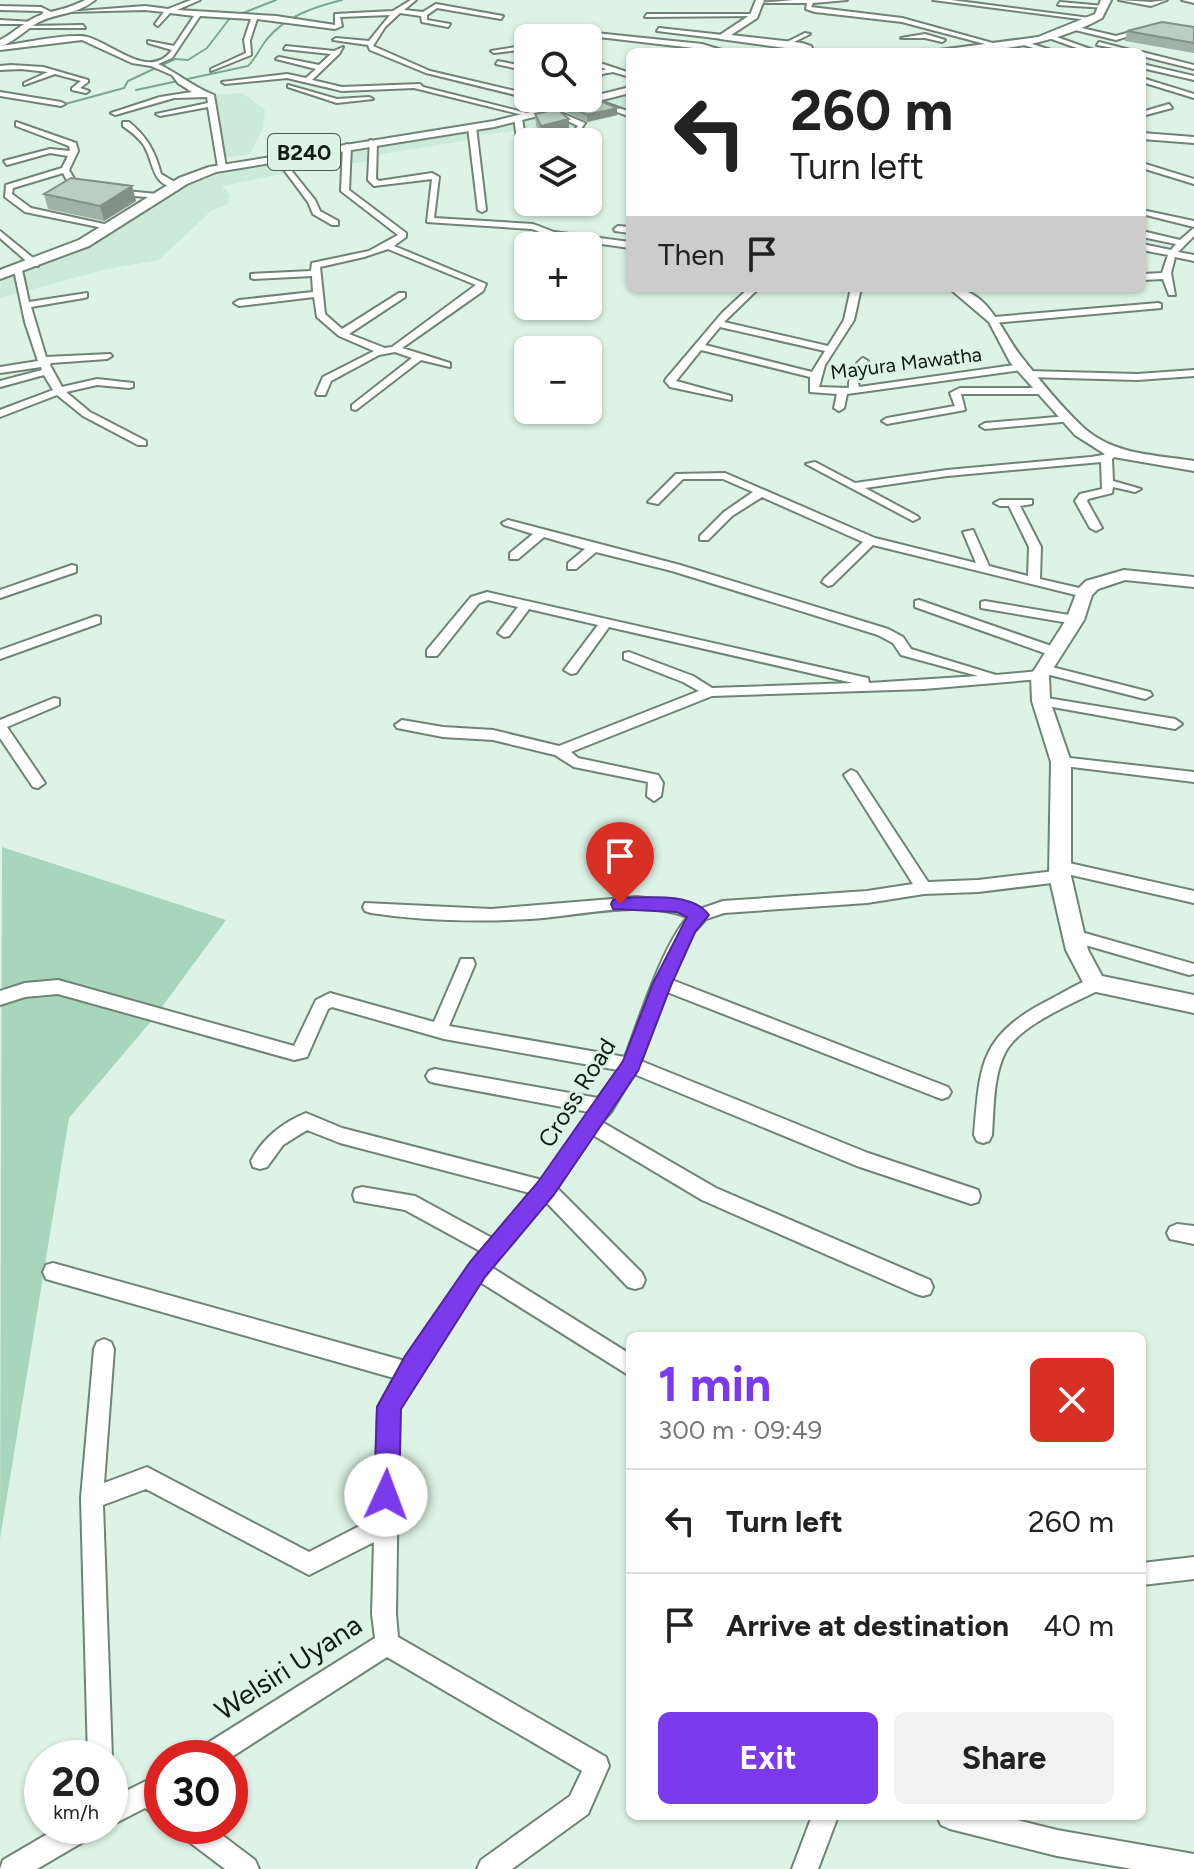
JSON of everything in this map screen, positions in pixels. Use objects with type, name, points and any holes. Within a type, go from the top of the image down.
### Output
[{"type":"main road","points":[[997,48],[1023,43],[1092,20],[1105,4]]},
{"type":"main road","name":"B240","points":[[602,98],[626,92]]},
{"type":"main road","name":"B240","points":[[0,275],[35,264],[110,228],[193,175],[276,157],[472,127],[545,112]]},
{"type":"street","points":[[34,23],[70,12],[91,0]]},
{"type":"street","points":[[158,24],[168,11],[197,0]]},
{"type":"street","points":[[723,37],[754,16],[760,1],[844,0]]},
{"type":"street","points":[[936,0],[1092,20]]},
{"type":"street","points":[[1122,0],[1151,4],[1164,0]]},
{"type":"street","points":[[1185,0],[1194,1]]},
{"type":"street","points":[[414,1],[394,12],[372,43],[372,49],[445,76],[514,93]]},
{"type":"street","points":[[811,1],[808,8],[815,10],[902,20],[1004,47]]},
{"type":"street","points":[[70,12],[164,2]]},
{"type":"street","points":[[143,3],[168,11],[198,15],[255,17],[337,27],[337,15]]},
{"type":"street","points":[[1052,4],[1105,4]]},
{"type":"street","points":[[324,15],[424,14],[436,6],[501,17]]},
{"type":"street","points":[[0,8],[48,12],[0,46]]},
{"type":"street","points":[[126,19],[128,8]]},
{"type":"street","points":[[424,14],[424,21],[448,25]]},
{"type":"street","points":[[997,14],[1092,20]]},
{"type":"street","points":[[155,66],[168,59],[177,49],[198,15]]},
{"type":"street","points":[[647,16],[754,16]]},
{"type":"street","points":[[213,70],[249,54],[247,40],[255,17]]},
{"type":"street","points":[[0,22],[83,27]]},
{"type":"street","points":[[687,34],[698,23]]},
{"type":"street","points":[[1072,28],[1116,38],[1159,26]]},
{"type":"street","points":[[659,30],[808,48]]},
{"type":"street","points":[[1054,31],[1086,48]]},
{"type":"street","points":[[1054,31],[1117,48]]},
{"type":"street","points":[[784,45],[807,34]]},
{"type":"street","points":[[602,36],[714,48]]},
{"type":"street","points":[[904,38],[925,36],[966,48]]},
{"type":"street","points":[[0,46],[83,38],[134,62],[155,66],[199,93]]},
{"type":"street","points":[[301,40],[293,41],[278,56],[322,68]]},
{"type":"street","points":[[336,40],[372,43]]},
{"type":"street","points":[[150,42],[177,49]]},
{"type":"street","points":[[1023,43],[1039,48]]},
{"type":"street","points":[[611,46],[623,47]]},
{"type":"street","points":[[286,48],[340,50],[308,80]]},
{"type":"street","points":[[494,51],[514,49]]},
{"type":"street","points":[[1146,55],[1194,67]]},
{"type":"street","points":[[222,59],[235,62]]},
{"type":"street","points":[[498,63],[514,66]]},
{"type":"street","points":[[0,68],[23,65],[86,81],[73,88],[86,91]]},
{"type":"street","points":[[602,65],[626,73]]},
{"type":"street","points":[[1146,67],[1194,78]]},
{"type":"street","points":[[602,72],[615,69]]},
{"type":"street","points":[[178,78],[189,70]]},
{"type":"street","points":[[26,84],[54,73]]},
{"type":"street","points":[[225,82],[287,76],[342,89],[419,87],[524,117],[525,128]]},
{"type":"street","points":[[392,97],[406,96],[445,76]]},
{"type":"street","points":[[266,78],[337,101],[378,98]]},
{"type":"street","points":[[1146,81],[1194,96]]},
{"type":"street","points":[[115,113],[199,93],[210,95],[222,167]]},
{"type":"street","points":[[0,94],[61,104]]},
{"type":"street","points":[[602,103],[626,113]]},
{"type":"street","points":[[160,114],[211,104]]},
{"type":"street","points":[[1146,113],[1169,106]]},
{"type":"street","points":[[551,112],[582,125],[579,128]]},
{"type":"street","points":[[19,124],[73,145],[72,154],[65,170],[9,187],[8,195],[28,210],[110,228]]},
{"type":"street","points":[[126,124],[138,133],[153,155],[154,171],[160,179],[175,186]]},
{"type":"street","points":[[472,127],[482,210]]},
{"type":"street","points":[[1146,136],[1192,139]]},
{"type":"street","points":[[373,142],[372,180],[377,184],[423,174],[436,179],[430,220],[533,227],[552,234],[626,244]]},
{"type":"street","points":[[347,146],[345,191],[403,235],[387,246],[347,261],[315,265],[320,315],[342,334],[446,365]]},
{"type":"street","points":[[7,163],[50,151],[72,154]]},
{"type":"street","points":[[276,157],[312,202],[316,212],[335,223]]},
{"type":"street","points":[[1146,166],[1194,182]]},
{"type":"street","points":[[65,170],[77,187],[157,196]]},
{"type":"street","points":[[1146,212],[1194,224]]},
{"type":"street","points":[[618,229],[626,230]]},
{"type":"street","points":[[1172,293],[1165,276],[1172,253],[1194,231]]},
{"type":"street","points":[[0,234],[35,264]]},
{"type":"street","points":[[1146,235],[1182,243]]},
{"type":"street","points":[[321,393],[327,379],[376,353],[389,350],[480,289],[481,284],[387,246]]},
{"type":"street","points":[[1146,248],[1194,258]]},
{"type":"street","points":[[18,270],[45,362],[68,401],[142,443]]},
{"type":"street","points":[[254,276],[318,283]]},
{"type":"street","points":[[1146,277],[1165,276]]},
{"type":"street","points":[[239,303],[318,283]]},
{"type":"street","points":[[727,398],[671,383],[718,324],[750,292]]},
{"type":"street","name":"Mayura Mawatha","points":[[854,292],[850,299],[849,321],[814,375],[814,390],[848,391],[1025,370],[1137,377],[1194,373]]},
{"type":"street","points":[[960,292],[994,320],[1025,370],[1080,432],[1110,456]]},
{"type":"street","points":[[26,305],[84,295]]},
{"type":"street","points":[[342,334],[402,295]]},
{"type":"street","points":[[994,320],[1158,306]]},
{"type":"street","points":[[718,324],[832,350]]},
{"type":"street","points":[[699,346],[814,375]]},
{"type":"street","points":[[0,370],[107,356]]},
{"type":"street","points":[[356,407],[419,357]]},
{"type":"street","points":[[0,361],[45,362]]},
{"type":"street","points":[[839,408],[863,361]]},
{"type":"street","points":[[0,384],[45,362]]},
{"type":"street","points":[[1153,366],[1162,375]]},
{"type":"street","points":[[0,414],[61,391],[112,380],[129,385]]},
{"type":"street","points":[[887,421],[961,408],[955,393],[960,391],[1043,391]]},
{"type":"street","points":[[985,426],[1068,419]]},
{"type":"street","points":[[1096,528],[1081,501],[1084,496],[1105,493],[1109,483],[1110,456]]},
{"type":"street","points":[[854,486],[1110,456],[1194,466]]},
{"type":"street","points":[[811,464],[913,518]]},
{"type":"street","points":[[654,502],[680,476],[725,476],[871,541],[1084,593]]},
{"type":"street","points":[[1109,483],[1135,489]]},
{"type":"street","points":[[704,538],[715,531],[728,514],[761,492]]},
{"type":"street","points":[[1028,502],[1007,503],[1035,547],[1034,580]]},
{"type":"street","points":[[508,523],[676,568],[883,632],[898,640],[906,652],[1001,678]]},
{"type":"street","points":[[969,532],[984,569]]},
{"type":"street","points":[[514,556],[542,533]]},
{"type":"street","points":[[828,582],[871,541]]},
{"type":"street","points":[[572,566],[594,548]]},
{"type":"street","points":[[0,594],[72,569]]},
{"type":"street","points":[[1095,984],[1077,950],[1060,872],[1061,762],[1041,701],[1042,672],[1075,620],[1084,593],[1092,585],[1124,575],[1194,582]]},
{"type":"street","points":[[432,653],[475,600],[487,596],[884,686]]},
{"type":"street","points":[[919,604],[1055,652]]},
{"type":"street","points":[[504,633],[526,605]]},
{"type":"street","points":[[985,605],[1075,620]]},
{"type":"street","points":[[0,655],[96,620]]},
{"type":"street","points":[[571,670],[606,623]]},
{"type":"street","points":[[629,656],[688,679],[710,692]]},
{"type":"street","points":[[560,751],[710,692],[884,686],[1042,672],[1145,695]]},
{"type":"street","points":[[1041,701],[1175,724]]},
{"type":"street","points":[[38,783],[0,726],[54,702]]},
{"type":"street","points":[[402,725],[493,735],[560,751],[574,762],[653,778],[656,783],[654,796]]},
{"type":"street","points":[[1061,762],[1194,777]]},
{"type":"street","points":[[851,775],[924,888]]},
{"type":"street","points":[[371,907],[394,911],[530,913],[620,904],[679,905],[700,915],[723,907],[867,897],[924,888],[978,886],[1060,872],[1194,897]]},
{"type":"street","name":"Cross Road","points":[[385,1525],[389,1407],[477,1269],[546,1189],[605,1107],[631,1065],[662,983],[688,928],[700,915]]},
{"type":"street","points":[[1074,936],[1189,969]]},
{"type":"street","points":[[439,1030],[467,964]]},
{"type":"street","points":[[662,983],[942,1092]]},
{"type":"street","points":[[983,1135],[989,1077],[1000,1045],[1014,1030],[1095,984],[1194,1004]]},
{"type":"street","points":[[0,998],[25,990],[58,987],[294,1053],[301,1052],[322,1005],[330,1000],[439,1030],[631,1065],[864,1160],[971,1196]]},
{"type":"street","points":[[435,1076],[605,1107]]},
{"type":"street","points":[[260,1161],[277,1139],[306,1121],[340,1135],[546,1189],[635,1280]]},
{"type":"street","points":[[591,1125],[709,1194],[923,1287]]},
{"type":"street","points":[[362,1195],[408,1202],[494,1249]]},
{"type":"street","points":[[477,1269],[626,1363]]},
{"type":"street","points":[[53,1272],[409,1372]]},
{"type":"street","points":[[99,1740],[92,1498],[104,1349]]},
{"type":"street","points":[[92,1498],[147,1478],[309,1564],[385,1525]]},
{"type":"street","name":"Welsiri Uyana","points":[[235,1740],[387,1644],[384,1614],[385,1525]]},
{"type":"street","points":[[1146,1574],[1194,1568]]},
{"type":"street","points":[[387,1644],[597,1766],[579,1805],[490,1869]]},
{"type":"street","points":[[805,1869],[823,1820]]},
{"type":"street","points":[[966,1820],[1057,1843],[1194,1867]]},
{"type":"street","points":[[12,1869],[55,1844]]},
{"type":"street","points":[[213,1844],[246,1869]]},
{"type":"shaded area","points":[[242,93],[265,110],[263,128],[250,154],[223,158],[212,95]]},
{"type":"shaded area","points":[[626,93],[626,109],[619,111],[623,114],[575,128],[535,128],[533,125],[514,128],[514,131],[469,136],[469,140],[383,154],[369,161],[325,168],[321,166],[222,186],[230,195],[228,204],[211,211],[159,260],[107,269],[0,298],[0,277],[38,265],[204,173],[495,125],[548,112],[602,112],[602,99]]},
{"type":"shaded area","points":[[2,847],[226,920],[153,1019],[69,1118],[0,1539]]},
{"type":"building","points":[[1162,22],[1194,27],[1194,43],[1127,31]]},
{"type":"building","points":[[602,102],[617,108],[602,112]]},
{"type":"building","points":[[561,112],[569,119],[541,126],[535,114]]},
{"type":"building","points":[[71,178],[132,186],[100,206],[44,194]]},
{"type":"waterway","points":[[58,106],[124,88],[128,81],[175,59],[188,60],[207,48],[230,18],[276,0]]},
{"type":"waterway","points":[[136,90],[248,66],[267,39],[283,24],[311,9],[342,0]]},
{"type":"route","points":[[386,1495],[389,1407],[477,1269],[546,1189],[605,1107],[631,1065],[662,983],[688,928],[700,915],[679,905],[620,904]]}]
